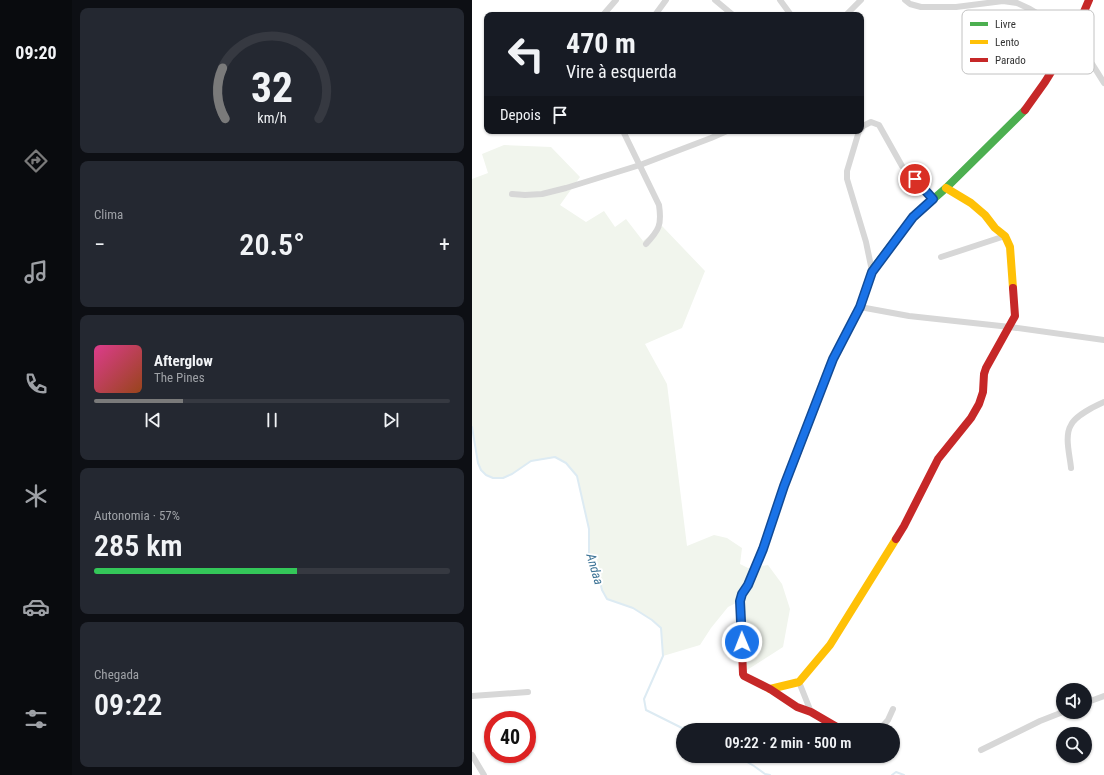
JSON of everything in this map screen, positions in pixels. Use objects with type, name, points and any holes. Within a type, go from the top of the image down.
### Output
[{"type":"street","points":[[606,12],[616,0]]},
{"type":"street","points":[[657,12],[666,0]]},
{"type":"street","points":[[715,0],[730,12]]},
{"type":"street","points":[[780,0],[789,12]]},
{"type":"street","points":[[849,12],[861,0]]},
{"type":"street","points":[[905,0],[910,4],[921,7],[956,7],[1003,0],[1017,3],[1033,10]]},
{"type":"street","points":[[1085,10],[1089,0]]},
{"type":"street","points":[[1094,67],[1104,83]]},
{"type":"street","points":[[830,723],[811,712],[797,707],[770,689],[747,678],[743,674],[740,601],[742,594],[748,585],[763,549],[784,486],[833,359],[860,307],[872,272],[913,217],[946,188],[1022,114],[1050,74]]},
{"type":"street","points":[[864,126],[871,122],[879,125],[902,166],[933,199]]},
{"type":"street","points":[[625,134],[659,205],[661,217],[660,227],[646,244]]},
{"type":"street","points":[[512,194],[542,194],[566,188],[640,164],[720,134]]},
{"type":"street","points":[[859,134],[847,171],[846,179],[866,242],[872,272]]},
{"type":"street","points":[[770,689],[799,682],[830,645],[904,526],[938,459],[971,418],[979,404],[983,392],[984,374],[986,368],[1015,316],[1012,258],[1006,236],[995,228],[985,215],[971,203],[946,188]]},
{"type":"street","points":[[941,257],[1006,236]]},
{"type":"street","points":[[860,307],[909,316],[1010,327],[1104,340]]},
{"type":"street","points":[[1072,468],[1068,438],[1070,425],[1104,402]]},
{"type":"street","points":[[799,682],[811,712]]},
{"type":"street","points":[[472,696],[528,692]]},
{"type":"street","points":[[1092,700],[1104,696]]},
{"type":"street","points":[[885,723],[894,709]]},
{"type":"street","points":[[981,750],[1040,720],[1056,714]]},
{"type":"street","points":[[472,755],[484,775]]},
{"type":"shaded area","points":[[504,145],[551,147],[580,177],[560,205],[586,222],[604,211],[615,227],[626,219],[643,241],[662,226],[705,271],[682,328],[645,344],[667,384],[687,546],[714,535],[727,538],[742,548],[740,564],[748,568],[768,565],[782,584],[790,609],[783,647],[747,670],[741,631],[740,601],[728,607],[711,628],[700,645],[663,656],[661,628],[652,620],[633,608],[607,599],[602,590],[595,561],[589,553],[589,529],[577,476],[566,463],[555,457],[531,461],[512,474],[503,478],[493,478],[486,475],[481,470],[478,463],[472,427],[472,179],[488,173],[482,154]]},
{"type":"waterway","name":"Andaa","points":[[472,427],[478,463],[481,470],[486,475],[493,478],[503,478],[512,474],[531,461],[555,457],[566,463],[577,476],[589,529],[589,553],[595,561],[602,590],[607,599],[633,608],[652,620],[661,628],[663,656],[644,699],[646,710],[676,725]]},
{"type":"waterway","name":"Andaa","points":[[749,763],[765,774],[770,775]]},
{"type":"waterway","name":"Andaa","points":[[892,775],[896,772],[904,775]]},
{"type":"traffic: fast","points":[[874,268],[913,217],[946,188],[1025,110]]},
{"type":"traffic: slow","points":[[946,188],[971,203],[985,215],[995,228],[1005,236],[1010,247],[1013,288]]},
{"type":"traffic: slow","points":[[798,451],[833,359],[860,307],[874,268]]},
{"type":"traffic: slow","points":[[770,689],[799,682],[830,645],[896,539]]},
{"type":"traffic: jam","points":[[1085,10],[1089,0]]},
{"type":"traffic: jam","points":[[1025,110],[1050,74]]},
{"type":"traffic: jam","points":[[896,539],[938,459],[971,418],[979,404],[983,392],[984,374],[986,368],[1015,316],[1013,288]]},
{"type":"traffic: jam","points":[[798,451],[784,486],[763,549],[740,601],[743,674],[744,676],[770,689],[797,707],[811,712],[830,723]]},
{"type":"route","points":[[742,642],[740,601],[742,594],[748,585],[763,549],[784,486],[833,359],[860,307],[872,272],[913,217],[933,199],[915,179]]}]
